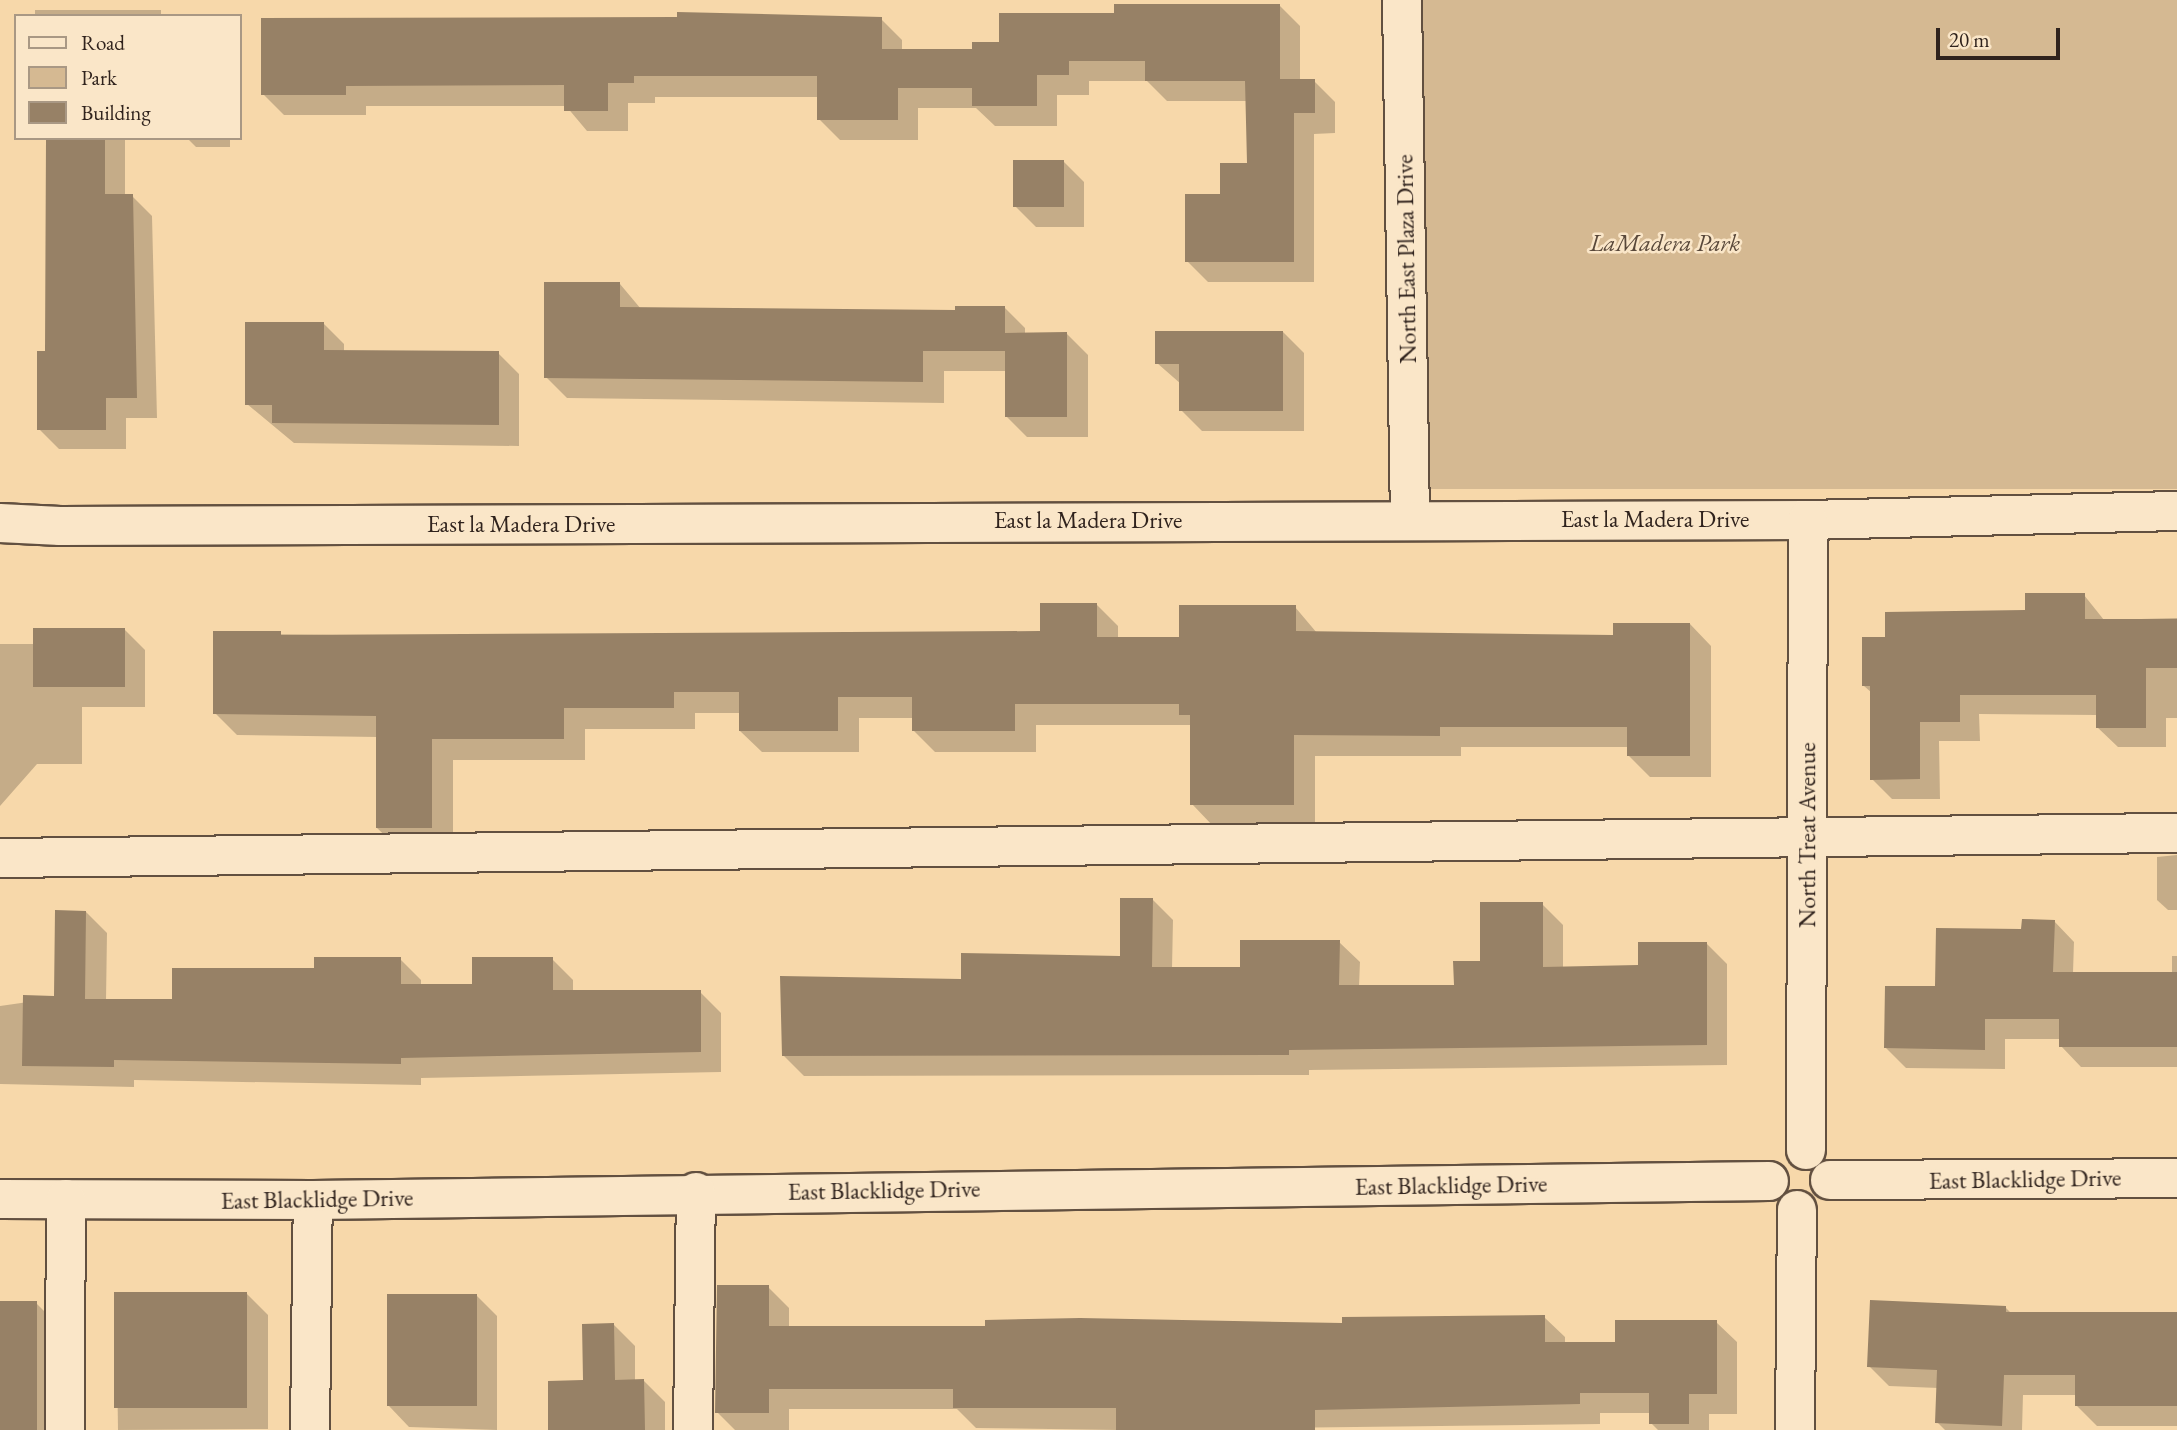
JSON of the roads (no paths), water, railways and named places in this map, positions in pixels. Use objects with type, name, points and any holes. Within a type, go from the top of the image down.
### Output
[{"type":"street","name":"North East Plaza Drive","points":[[1402,0],[1410,518]]},
{"type":"street","name":"East la Madera Drive","points":[[0,523],[74,526],[1410,518],[1808,520],[2177,511]]},
{"type":"street","name":"North Treat Avenue","points":[[1806,1150],[1808,520]]},
{"type":"street","points":[[0,858],[2177,834]]},
{"type":"street","points":[[1796,1149],[1806,1150],[1824,1161],[1830,1180],[1816,1206],[1797,1210],[1779,1203],[1769,1181],[1777,1158],[1796,1149]]},
{"type":"street","name":"East Blacklidge Drive","points":[[1830,1180],[2177,1178]]},
{"type":"street","name":"East Blacklidge Drive","points":[[0,1199],[313,1200],[696,1192],[1769,1181]]},
{"type":"street","points":[[693,1430],[696,1192]]},
{"type":"street","points":[[65,1430],[66,1199]]},
{"type":"street","points":[[310,1430],[313,1200]]},
{"type":"street","points":[[1795,1430],[1797,1210]]},
{"type":"park label","name":"LaMadera Park","points":[[1665,243]]}]
